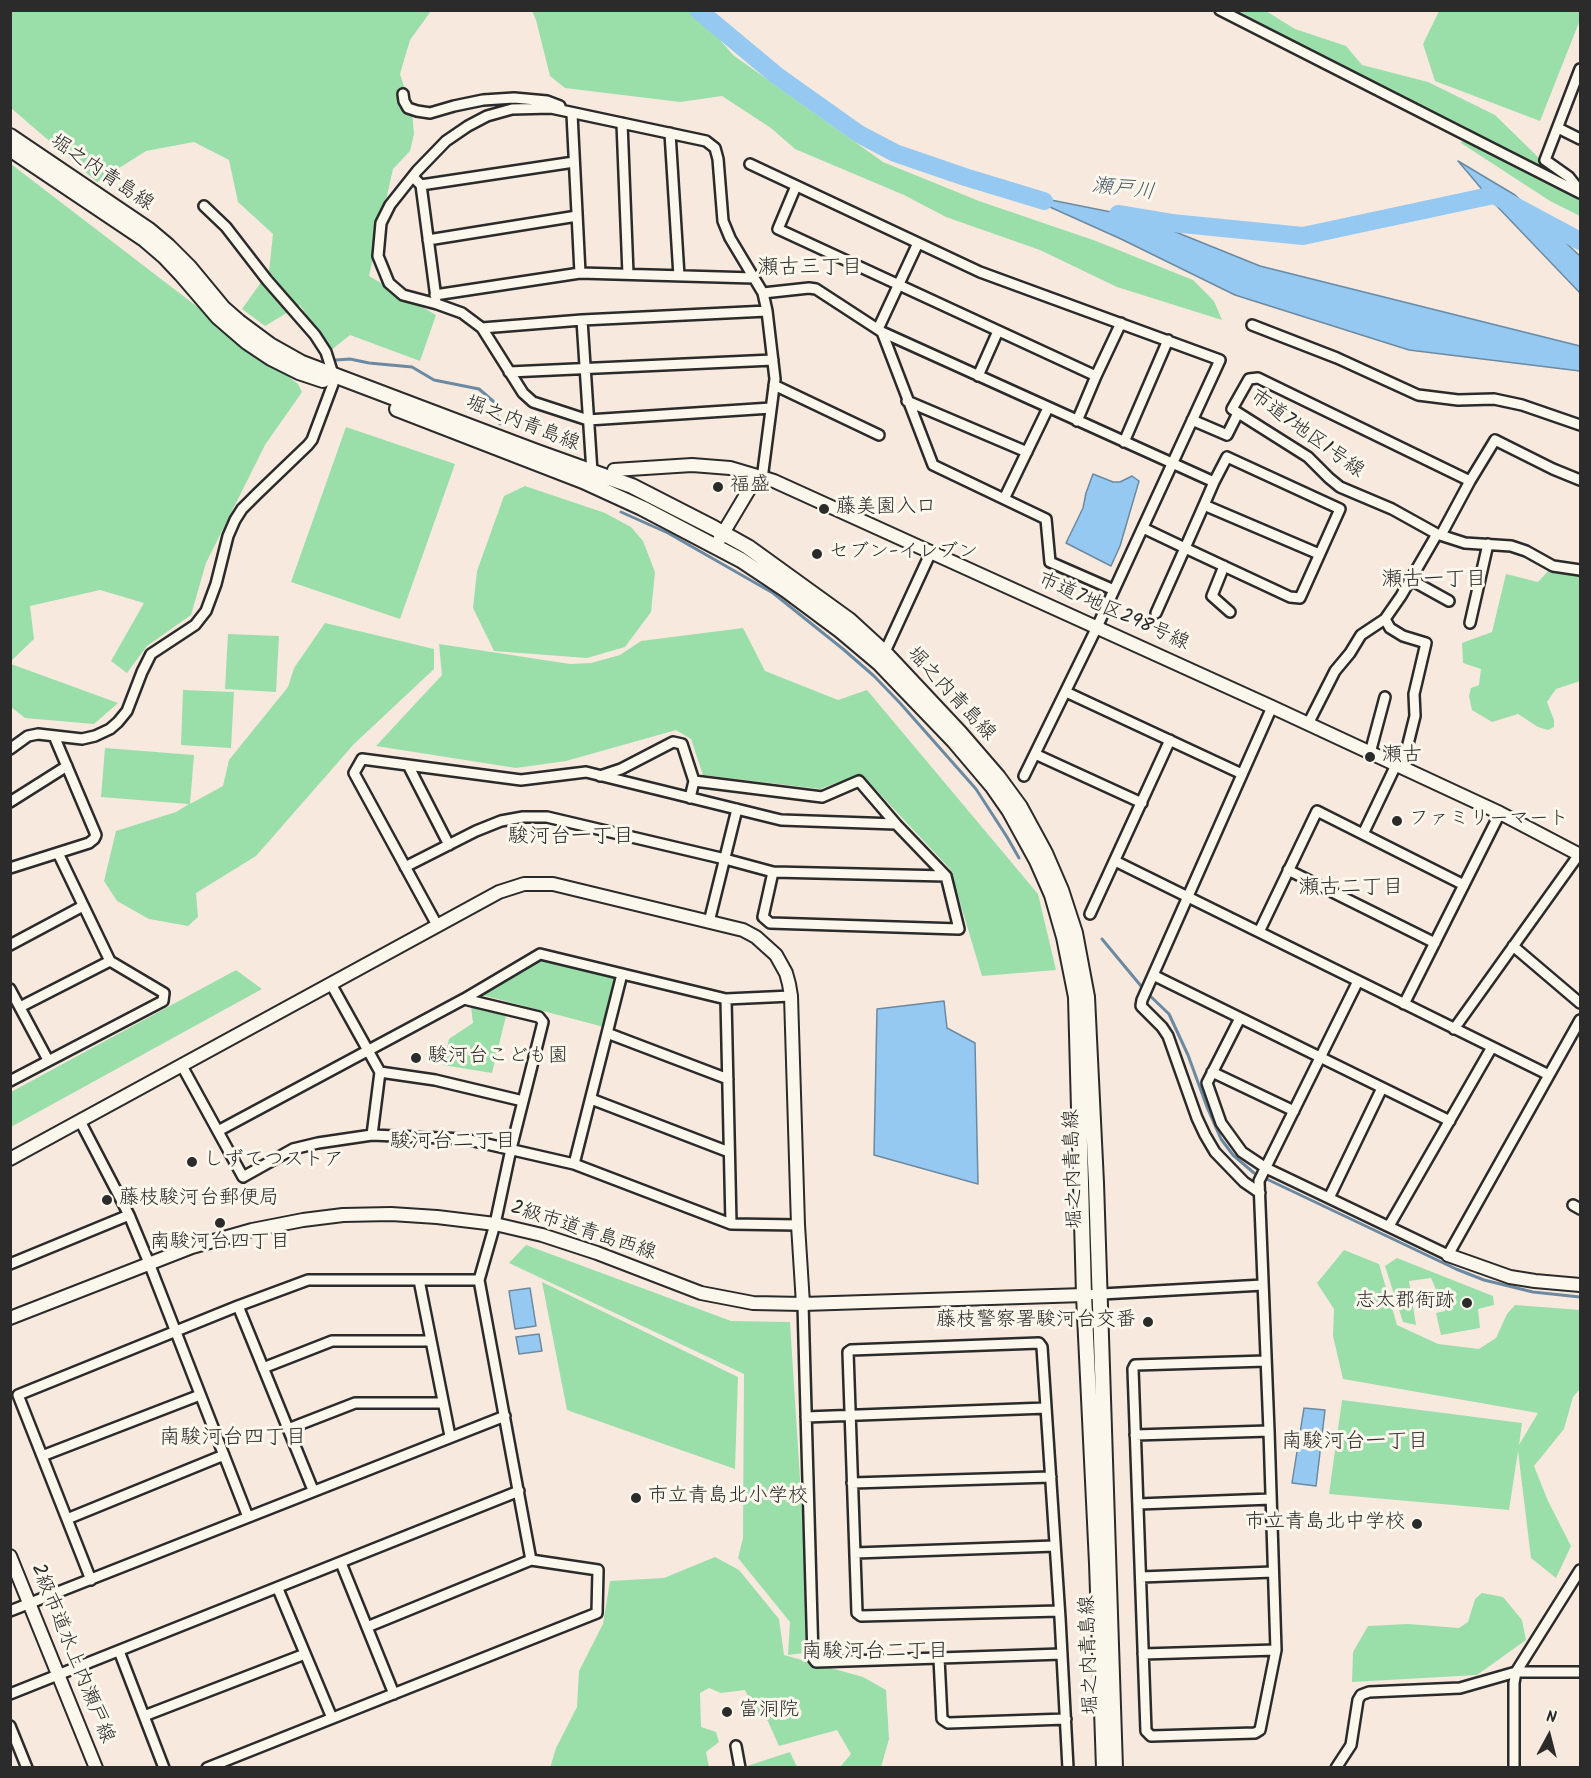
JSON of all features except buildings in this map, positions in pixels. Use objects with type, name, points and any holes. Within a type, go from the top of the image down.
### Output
[{"type":"main road","name":"堀之内青島線","points":[[10,136],[149,230],[189,267],[222,308],[270,345],[333,379],[583,481],[642,508],[741,560],[882,658],[960,733],[998,777],[1020,807],[1045,853],[1061,890],[1075,933],[1087,997],[1096,1183],[1115,1767]]},
{"type":"main road","name":"堀之内青島線","points":[[10,149],[144,239],[165,257],[218,317],[271,358],[299,372],[333,379],[632,486],[748,547],[849,620],[993,787],[1009,810],[1037,861],[1052,895],[1064,937],[1076,997],[1084,1295],[1104,1767]]},
{"type":"street","points":[[1220,10],[1581,192]]},
{"type":"street","points":[[1581,69],[1578,83],[1545,160],[1569,177],[1581,192]]},
{"type":"street","points":[[403,94],[408,108],[417,111],[430,112],[483,100],[514,98],[547,101],[572,114]]},
{"type":"street","points":[[715,546],[753,483],[764,478],[774,385],[773,360],[763,293],[754,278],[730,238],[723,221],[715,148],[706,141],[551,108],[512,109],[487,116],[446,141],[412,177],[390,205],[381,223],[378,256],[389,283],[403,295],[436,299],[580,273],[754,278]]},
{"type":"street","points":[[572,114],[580,273]]},
{"type":"street","points":[[622,123],[628,274]]},
{"type":"street","points":[[1558,128],[1581,139]]},
{"type":"street","points":[[670,133],[679,276]]},
{"type":"street","points":[[421,185],[574,162]]},
{"type":"street","points":[[750,164],[980,272],[1220,360],[1097,627],[1024,776]]},
{"type":"street","points":[[412,177],[421,185],[436,299]]},
{"type":"street","points":[[796,186],[778,229],[1096,376]]},
{"type":"street","points":[[10,749],[28,736],[38,734],[82,739],[110,729],[118,722],[127,711],[151,654],[195,625],[206,611],[216,584],[228,536],[235,520],[256,494],[312,440],[333,379],[326,352],[299,314],[267,280],[226,227],[204,206]]},
{"type":"street","points":[[428,240],[577,216]]},
{"type":"street","points":[[918,243],[880,331],[933,465],[1046,519],[1050,562],[1114,590]]},
{"type":"street","points":[[763,293],[816,289],[880,331],[1214,483]]},
{"type":"street","points":[[436,299],[462,313],[482,328],[523,393],[533,402],[588,420],[771,408]]},
{"type":"street","points":[[482,328],[582,320],[767,311]]},
{"type":"street","points":[[582,320],[592,472]]},
{"type":"street","points":[[1077,421],[1120,323]]},
{"type":"street","points":[[1252,325],[1337,358],[1419,395],[1458,400],[1494,399],[1522,405],[1581,425]]},
{"type":"street","points":[[978,376],[998,331]]},
{"type":"street","points":[[1124,442],[1168,340]]},
{"type":"street","points":[[509,372],[773,360]]},
{"type":"street","name":"市道7地区1号線","points":[[1470,481],[1258,378],[1249,379],[1232,409],[1308,458],[1340,487],[1392,509],[1439,534],[1465,543],[1511,546],[1526,551],[1553,566],[1581,570]]},
{"type":"street","points":[[774,385],[879,435]]},
{"type":"street","points":[[907,401],[1027,452]]},
{"type":"street","points":[[1004,499],[1048,408]]},
{"type":"street","points":[[1192,420],[1227,435],[1238,413]]},
{"type":"street","points":[[1308,724],[1335,671],[1361,635],[1385,618],[1401,596],[1495,440],[1553,469],[1581,480]]},
{"type":"street","points":[[1143,528],[1185,548],[1290,597],[1300,598],[1340,509],[1227,457],[1214,483],[1204,505],[1185,548],[1156,613]]},
{"type":"street","name":"市道7地区298号線","points":[[614,470],[692,465],[730,468],[764,478],[1272,707],[1500,813],[1580,854]]},
{"type":"street","points":[[1204,505],[1319,554]]},
{"type":"street","points":[[1470,623],[1488,544]]},
{"type":"street","points":[[882,658],[931,552]]},
{"type":"street","points":[[1224,566],[1212,596],[1230,612]]},
{"type":"street","points":[[1411,580],[1449,601]]},
{"type":"street","points":[[1363,834],[1399,766],[1415,716],[1414,694],[1426,643],[1403,636],[1390,628],[1385,618]]},
{"type":"street","points":[[1066,692],[1242,774]]},
{"type":"street","points":[[1370,753],[1385,697]]},
{"type":"street","points":[[1260,1192],[1244,1182],[1215,1152],[1205,1136],[1168,1036],[1141,1006],[1272,707]]},
{"type":"street","points":[[10,867],[89,843],[96,835],[54,736]]},
{"type":"street","points":[[1090,914],[1170,740]]},
{"type":"street","points":[[600,776],[621,769],[673,742],[682,744],[694,781],[690,798]]},
{"type":"street","points":[[1035,754],[1142,803]]},
{"type":"street","points":[[437,925],[354,773],[362,759],[521,780],[586,772],[781,820],[896,824]]},
{"type":"street","points":[[10,802],[67,765]]},
{"type":"street","points":[[408,765],[449,844]]},
{"type":"street","points":[[694,781],[822,797],[859,781],[946,876],[958,929],[770,923],[763,917],[773,872]]},
{"type":"street","points":[[709,922],[737,809]]},
{"type":"street","points":[[1259,932],[1317,811],[1464,885]]},
{"type":"street","points":[[1404,1004],[1500,813]]},
{"type":"street","points":[[405,867],[501,821],[523,817],[547,817],[725,858],[773,872],[946,876]]},
{"type":"street","points":[[10,1081],[163,1001],[164,993],[110,961],[57,853]]},
{"type":"street","points":[[1455,1029],[1580,854]]},
{"type":"street","points":[[1114,861],[1548,1075]]},
{"type":"street","points":[[1288,870],[1435,943]]},
{"type":"street","points":[[10,1159],[437,925],[513,886],[553,884],[743,930],[766,944],[776,955],[786,973],[791,996],[813,1655],[816,1662],[1062,1654]]},
{"type":"street","points":[[10,945],[83,906]]},
{"type":"street","points":[[1513,946],[1581,1003]]},
{"type":"street","points":[[218,1131],[464,999],[540,954],[726,999],[791,996]]},
{"type":"street","points":[[20,1007],[110,961]]},
{"type":"street","points":[[574,1164],[622,974]]},
{"type":"street","points":[[1151,980],[1240,1018],[1450,1121]]},
{"type":"street","points":[[1266,1360],[1135,1365],[1133,1369],[1146,1731],[1151,1736],[1255,1733],[1260,1730],[1276,1650],[1269,1431],[1259,1181],[1358,981]]},
{"type":"street","points":[[331,984],[380,1072],[372,1135]]},
{"type":"street","points":[[10,989],[48,1060]]},
{"type":"street","points":[[464,999],[539,1017],[543,1022],[495,1224],[479,1280],[531,1560]]},
{"type":"street","points":[[726,999],[731,1224]]},
{"type":"street","points":[[1240,1018],[1207,1083],[1221,1123],[1242,1152],[1266,1168],[1448,1254],[1510,1277],[1581,1285]]},
{"type":"street","points":[[1448,1254],[1581,1020]]},
{"type":"street","points":[[607,1033],[728,1079]]},
{"type":"street","points":[[1389,1226],[1492,1047]]},
{"type":"street","points":[[182,1066],[243,1177],[293,1149],[318,1143],[372,1135],[465,1139],[574,1164],[731,1224],[798,1225]]},
{"type":"street","points":[[380,1072],[435,1080],[523,1101]]},
{"type":"street","points":[[1212,1072],[1294,1111]]},
{"type":"street","points":[[1329,1198],[1382,1088]]},
{"type":"street","points":[[591,1099],[729,1152]]},
{"type":"street","points":[[80,1121],[129,1215],[248,1517]]},
{"type":"street","name":"2級市道青島西線","points":[[10,1318],[192,1247],[252,1230],[343,1215],[391,1214],[495,1224],[542,1235],[597,1253],[701,1293],[753,1304],[1084,1295]]},
{"type":"street","points":[[10,1264],[129,1215]]},
{"type":"street","points":[[91,1580],[18,1395],[308,1280],[479,1280]]},
{"type":"street","points":[[419,1280],[450,1436]]},
{"type":"street","points":[[1084,1295],[1263,1285]]},
{"type":"street","points":[[238,1306],[313,1490]]},
{"type":"street","points":[[263,1368],[332,1341],[431,1341]]},
{"type":"street","points":[[1059,1611],[861,1616],[857,1613],[848,1352],[863,1349],[1039,1343],[1042,1347],[1062,1654],[1068,1767]]},
{"type":"street","points":[[42,1456],[200,1395]]},
{"type":"street","points":[[288,1430],[355,1403],[444,1403]]},
{"type":"street","points":[[806,1417],[1046,1408]]},
{"type":"street","points":[[10,1611],[505,1416]]},
{"type":"street","points":[[1135,1435],[1269,1431]]},
{"type":"street","points":[[67,1519],[224,1455]]},
{"type":"street","points":[[852,1483],[1051,1477]]},
{"type":"street","points":[[10,1694],[519,1491]]},
{"type":"street","points":[[1138,1503],[1271,1499]]},
{"type":"street","points":[[855,1553],[1055,1546]]},
{"type":"street","name":"2級市道水上内瀬戸線","points":[[10,1556],[96,1767]]},
{"type":"street","points":[[207,1767],[231,1763],[332,1718],[597,1612],[598,1570],[531,1560],[367,1627]]},
{"type":"street","points":[[341,1563],[394,1694]]},
{"type":"street","points":[[1514,1767],[1516,1672],[1581,1570]]},
{"type":"street","points":[[1140,1577],[1273,1572]]},
{"type":"street","points":[[278,1589],[332,1718]]},
{"type":"street","points":[[1143,1654],[1276,1650]]},
{"type":"street","points":[[119,1651],[164,1767]]},
{"type":"street","points":[[144,1716],[305,1654]]},
{"type":"street","points":[[939,1658],[942,1719],[948,1723],[1066,1719]]},
{"type":"street","points":[[1336,1767],[1351,1745],[1358,1700],[1361,1695],[1369,1692],[1460,1688],[1516,1672],[1581,1672]]},
{"type":"street","points":[[10,1726],[27,1767]]},
{"type":"street","points":[[736,1746],[740,1767]]},
{"type":"green space","points":[[11,11],[431,11],[410,40],[400,74],[412,111],[414,134],[410,151],[393,169],[369,276],[436,315],[420,361],[350,335],[330,351],[300,305],[265,326],[242,309],[269,271],[273,234],[238,202],[229,160],[194,142],[146,151],[97,182],[11,108]]},
{"type":"green space","points":[[532,11],[695,11],[733,55],[883,162],[979,201],[1096,241],[1193,280],[1214,301],[1222,320],[1117,287],[1040,250],[946,217],[904,195],[795,149],[771,128],[722,96],[680,102],[565,88],[550,76]]},
{"type":"green space","points":[[1231,11],[1266,11],[1295,29],[1346,46],[1362,65],[1428,82],[1495,115],[1539,158],[1580,180],[1580,216],[1550,201],[1461,143],[1468,128]]},
{"type":"green space","points":[[1439,11],[1580,11],[1580,20],[1540,121],[1435,81],[1423,44]]},
{"type":"green space","points":[[11,164],[298,384],[302,392],[265,445],[206,563],[191,615],[147,646],[127,673],[111,661],[144,603],[100,590],[30,606],[34,639],[11,661]]},
{"type":"green space","points":[[346,427],[455,464],[400,619],[291,582]]},
{"type":"green space","points":[[525,486],[605,513],[631,527],[643,541],[655,572],[651,612],[625,647],[587,658],[494,651],[473,608],[477,571],[504,496]]},
{"type":"green space","points":[[1549,570],[1580,572],[1580,681],[1556,689],[1547,702],[1554,720],[1554,727],[1548,730],[1538,727],[1518,714],[1492,722],[1472,710],[1469,696],[1471,688],[1479,685],[1481,669],[1463,663],[1462,643],[1492,632],[1506,574],[1538,582]]},
{"type":"green space","points":[[325,623],[434,649],[434,669],[354,744],[256,856],[196,893],[198,917],[188,926],[149,919],[117,901],[104,881],[116,831],[176,812],[189,804],[101,797],[105,748],[194,755],[190,804],[223,786],[229,760],[288,687],[294,668]]},
{"type":"green space","points":[[743,628],[765,671],[838,700],[867,690],[1038,894],[1056,970],[982,976],[950,869],[861,774],[820,789],[703,775],[691,739],[676,730],[566,761],[516,768],[376,746],[442,675],[439,644],[570,664],[591,663],[620,655],[641,641]]},
{"type":"green space","points":[[228,634],[279,636],[276,692],[225,689]]},
{"type":"green space","points":[[10,664],[118,703],[94,724],[25,718],[11,707]]},
{"type":"green space","points":[[183,690],[234,692],[231,748],[181,745]]},
{"type":"green space","points":[[541,959],[616,979],[604,1027],[482,995]]},
{"type":"green space","points":[[236,970],[262,989],[11,1127],[11,1092]]},
{"type":"green space","points":[[471,1007],[506,1016],[492,1073],[443,1065],[449,1039],[473,1023]]},
{"type":"green space","points":[[526,1245],[731,1321],[790,1322],[811,1652],[788,1655],[790,1622],[738,1558],[743,1538],[744,1374],[509,1263]]},
{"type":"green space","points":[[1344,1250],[1379,1264],[1397,1325],[1438,1344],[1479,1349],[1496,1338],[1507,1314],[1515,1305],[1580,1310],[1580,1389],[1573,1397],[1564,1429],[1534,1466],[1548,1501],[1571,1546],[1556,1578],[1531,1558],[1518,1451],[1509,1510],[1329,1494],[1342,1400],[1522,1423],[1519,1445],[1538,1413],[1343,1379],[1333,1336],[1334,1309],[1317,1283]]},
{"type":"green space","points":[[1397,1258],[1493,1296],[1494,1305],[1478,1309],[1480,1328],[1441,1335],[1436,1313],[1445,1311],[1431,1278],[1409,1281],[1416,1325],[1403,1322],[1385,1266]]},
{"type":"green space","points":[[542,1282],[738,1377],[735,1469],[567,1410]]},
{"type":"green space","points":[[715,1557],[739,1570],[779,1619],[784,1655],[863,1677],[886,1690],[889,1739],[881,1767],[840,1767],[851,1754],[837,1730],[779,1746],[766,1717],[756,1713],[745,1690],[721,1693],[709,1688],[700,1693],[701,1727],[716,1732],[719,1742],[706,1752],[709,1767],[550,1768],[556,1748],[577,1707],[579,1671],[603,1624],[610,1581],[664,1578]]},
{"type":"green space","points":[[1482,1593],[1503,1597],[1522,1620],[1526,1640],[1477,1675],[1352,1682],[1353,1652],[1368,1626],[1408,1624],[1459,1628],[1468,1622],[1475,1599]]},
{"type":"green space","points":[[790,1752],[797,1767],[748,1768],[747,1766]]},
{"type":"water","points":[[1458,161],[1515,195],[1580,256],[1580,293],[1491,200]]},
{"type":"water","points":[[1021,194],[1141,218],[1260,266],[1580,346],[1580,371],[1409,350],[1235,295],[1121,239]]},
{"type":"water","points":[[1093,474],[1113,482],[1120,482],[1132,476],[1139,481],[1120,546],[1111,566],[1066,543],[1083,508]]},
{"type":"water","points":[[944,1001],[947,1028],[975,1043],[978,1184],[874,1155],[877,1009]]},
{"type":"water","points":[[530,1288],[536,1326],[515,1329],[509,1291]]},
{"type":"water","points":[[539,1334],[542,1351],[519,1354],[516,1337]]},
{"type":"water","points":[[1304,1408],[1325,1410],[1316,1486],[1292,1483]]},
{"type":"waterway","name":"瀬戸川","points":[[698,10],[776,75],[859,134],[895,153],[1044,201]]},
{"type":"waterway","name":"瀬戸川","points":[[1118,214],[1172,223],[1303,236],[1494,195],[1580,241]]},
{"type":"waterway","points":[[336,360],[350,359],[412,367],[434,380],[479,389],[493,401],[500,424]]},
{"type":"waterway","points":[[621,512],[668,533],[773,593],[843,649],[900,703],[976,789],[1019,858]]},
{"type":"waterway","points":[[1102,939],[1146,992],[1169,1014],[1221,1139],[1233,1155],[1254,1173],[1456,1269],[1484,1280],[1533,1292],[1580,1297]]},
{"type":"place","name":"福盛","points":[[718,487]]},
{"type":"place","name":"藤美園入口","points":[[824,509]]},
{"type":"place","name":"セブン-イレブン","points":[[817,554]]},
{"type":"place","name":"瀬古","points":[[1370,757]]},
{"type":"place","name":"ファミリーマート","points":[[1397,821]]},
{"type":"place","name":"駿河台こども園","points":[[416,1058]]},
{"type":"place","name":"しずてつストア","points":[[192,1162]]},
{"type":"place","name":"藤枝駿河台郵便局","points":[[107,1200]]},
{"type":"place","name":"南駿河台四丁目","points":[[220,1223]]},
{"type":"place","name":"志太郡衙跡","points":[[1467,1303]]},
{"type":"place","name":"藤枝警察署駿河台交番","points":[[1148,1322]]},
{"type":"place","name":"市立青島北小学校","points":[[636,1498]]},
{"type":"place","name":"市立青島北中学校","points":[[1417,1524]]},
{"type":"place","name":"富洞院","points":[[727,1712]]},
{"type":"district","name":"瀬古三丁目","points":[[810,269]]},
{"type":"district","name":"瀬古一丁目","points":[[1434,581]]},
{"type":"district","name":"駿河台一丁目","points":[[571,838]]},
{"type":"district","name":"瀬古二丁目","points":[[1351,889]]},
{"type":"district","name":"駿河台二丁目","points":[[453,1143]]},
{"type":"district","name":"南駿河台四丁目","points":[[233,1439]]},
{"type":"district","name":"南駿河台一丁目","points":[[1355,1443]]},
{"type":"district","name":"南駿河台二丁目","points":[[875,1653]]}]
